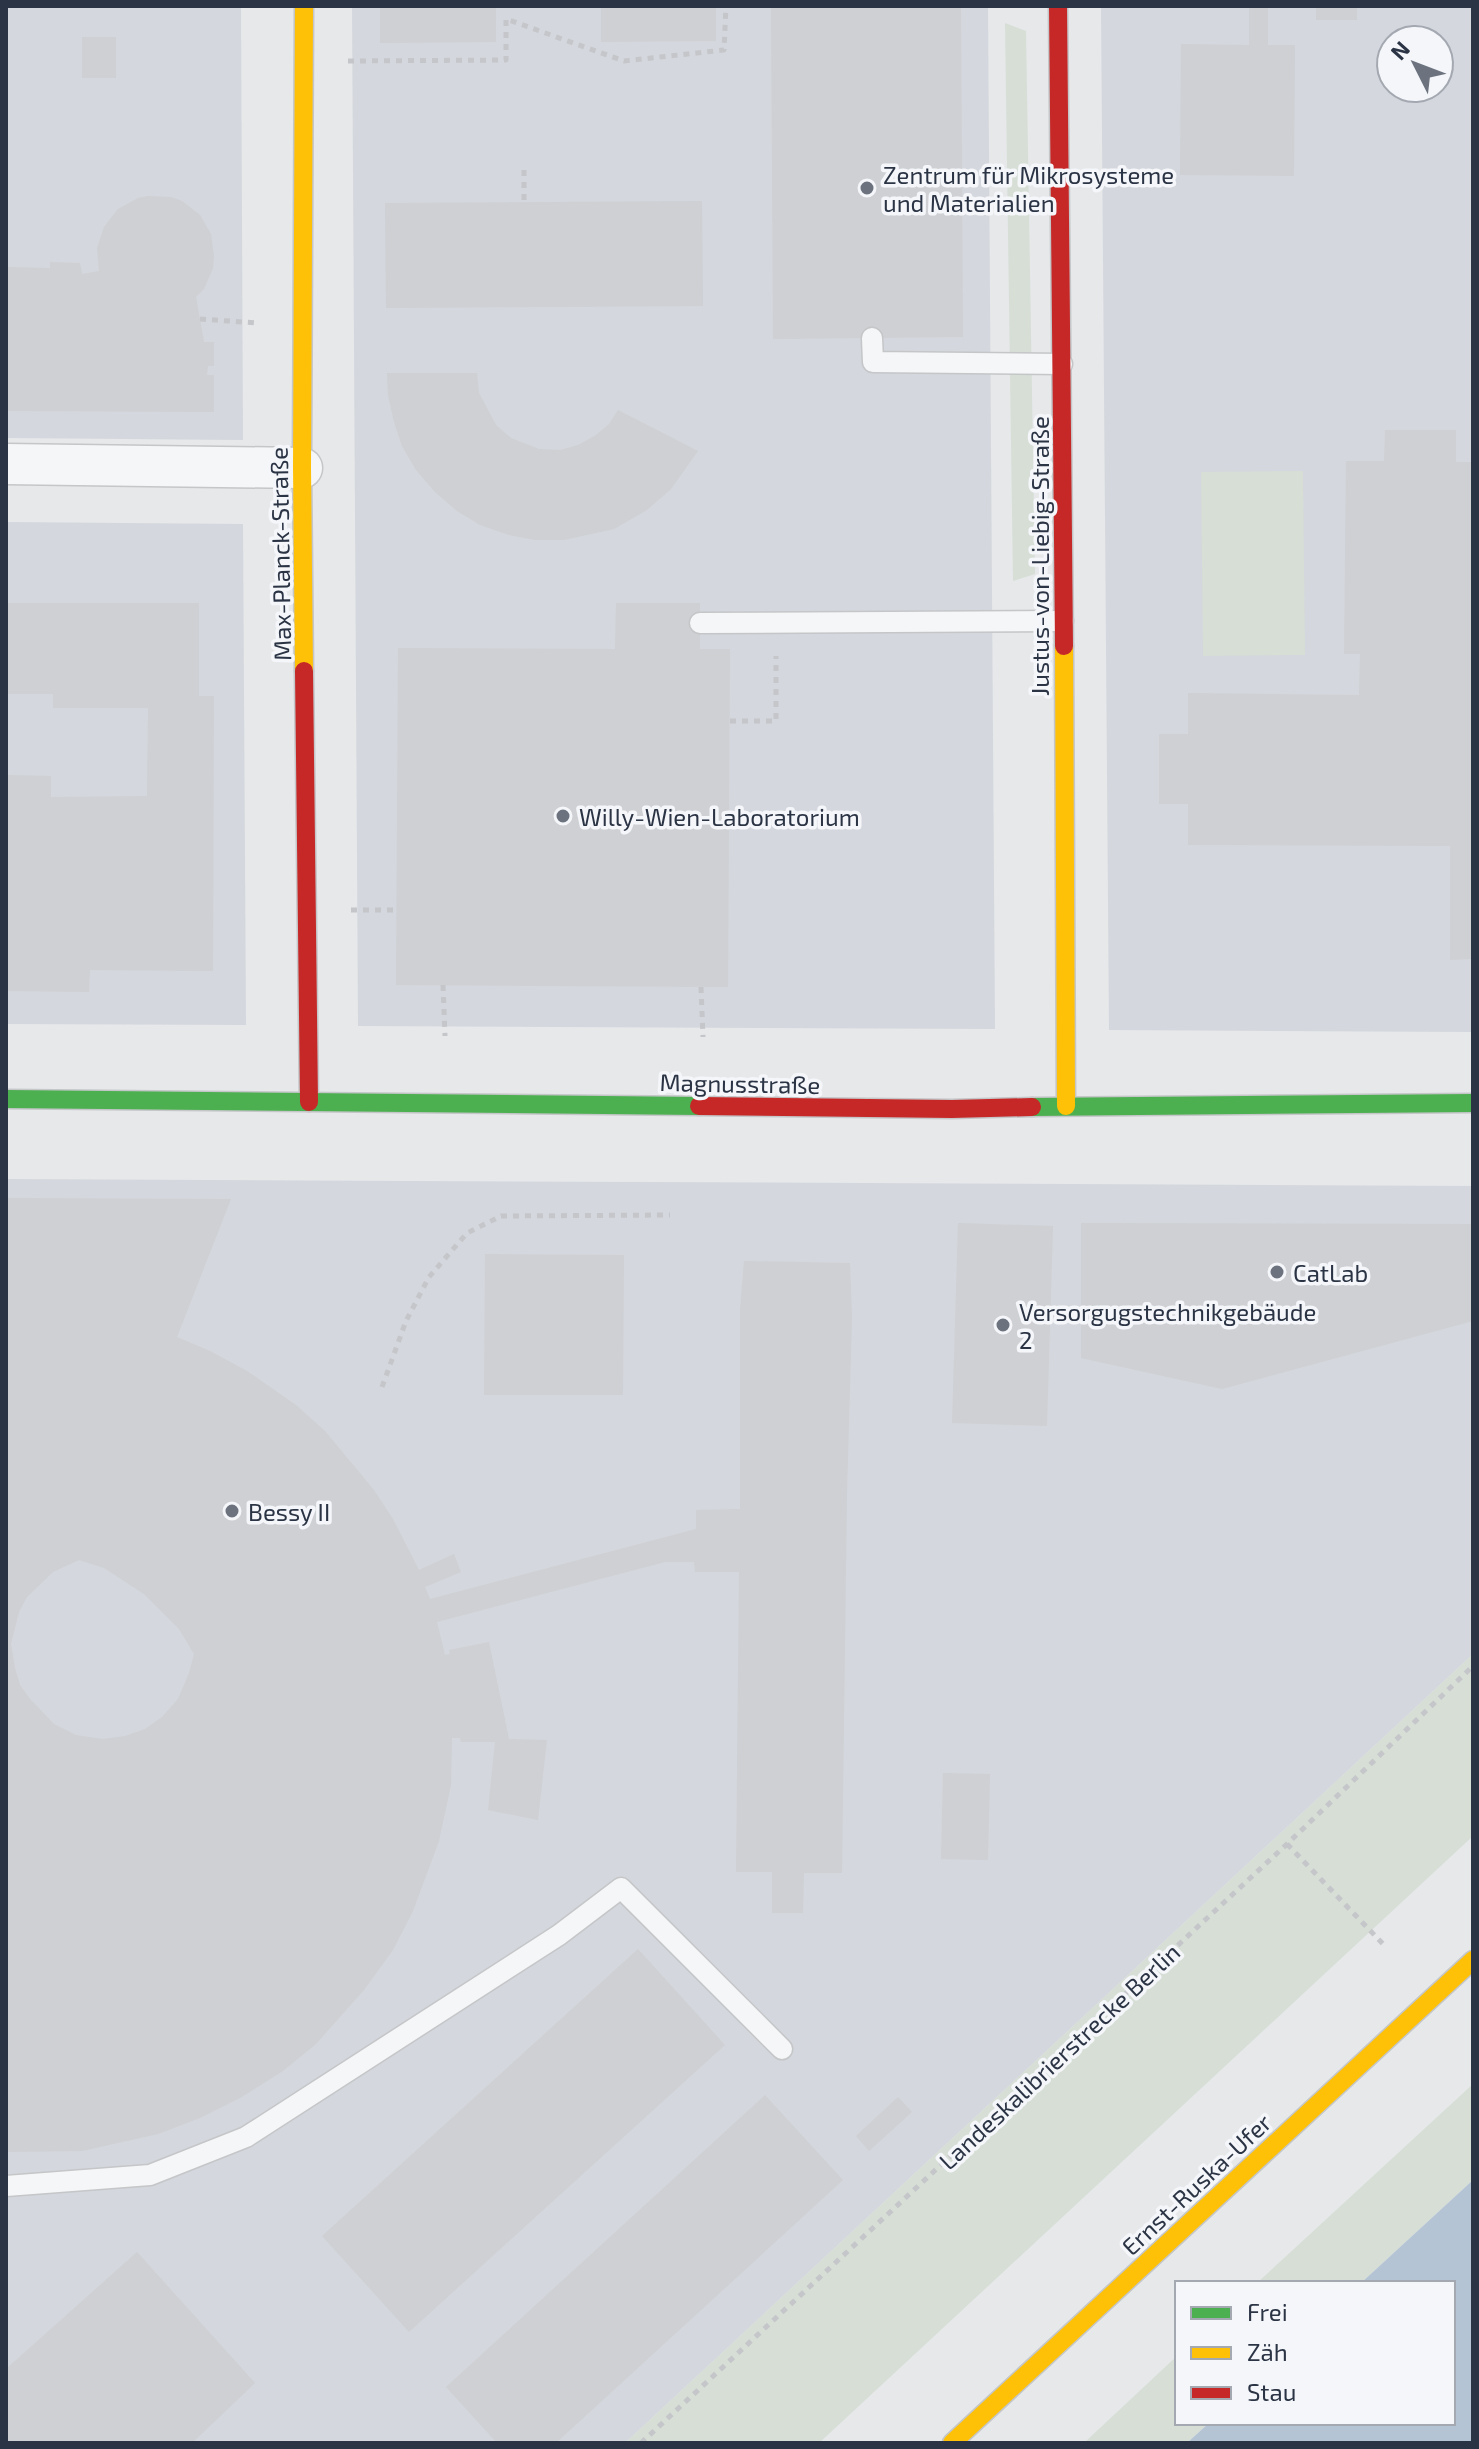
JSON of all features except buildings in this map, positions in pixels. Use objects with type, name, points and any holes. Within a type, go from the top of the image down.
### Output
[{"type":"street","name":"Max-Planck-Straße","points":[[304,6],[302,468],[309,1102]]},
{"type":"street","name":"Justus-von-Liebig-Straße","points":[[1058,6],[1066,1106]]},
{"type":"street","points":[[6,464],[302,468]]},
{"type":"street","name":"Magnusstraße","points":[[6,1099],[952,1109],[1473,1103]]},
{"type":"street","name":"Ernst-Ruska-Ufer","points":[[952,2443],[1473,1960]]},
{"type":"lane","points":[[872,338],[873,362],[1062,364]]},
{"type":"lane","points":[[700,623],[1063,621]]},
{"type":"lane","points":[[6,2186],[150,2175],[246,2137],[559,1935],[621,1888],[782,2049]]},
{"type":"path","points":[[347,61],[506,60],[506,19],[624,61],[724,50],[726,6]]},
{"type":"path","points":[[524,170],[524,202]]},
{"type":"path","points":[[200,319],[259,323]]},
{"type":"path","points":[[730,721],[776,721],[776,623]]},
{"type":"path","points":[[350,910],[397,910]]},
{"type":"path","points":[[443,985],[445,1036]]},
{"type":"path","points":[[701,987],[703,1037]]},
{"type":"path","points":[[382,1387],[406,1321],[429,1277],[467,1233],[501,1216],[670,1215]]},
{"type":"path","name":"Landeskalibrierstrecke Berlin","points":[[641,2443],[1287,1844],[1473,1666]]},
{"type":"path","points":[[1287,1844],[1384,1945]]},
{"type":"shaded area","points":[[6,6],[241,6],[243,440],[6,438]]},
{"type":"shaded area","points":[[352,6],[988,6],[995,1029],[358,1026]]},
{"type":"shaded area","points":[[1101,6],[1473,6],[1473,1032],[1109,1030]]},
{"type":"shaded area","points":[[1005,23],[1026,31],[1035,574],[1013,581]]},
{"type":"shaded area","points":[[1303,471],[1305,655],[1203,656],[1201,472]]},
{"type":"shaded area","points":[[6,522],[243,524],[246,1025],[6,1024]]},
{"type":"shaded area","points":[[6,1179],[1473,1186],[1473,1654],[625,2443],[6,2443]]},
{"type":"shaded area","points":[[1473,1654],[1473,1836],[819,2443],[625,2443]]},
{"type":"shaded area","points":[[1473,2084],[1473,2180],[1363,2281],[1259,2281]]},
{"type":"shaded area","points":[[1175,2358],[1175,2425],[1207,2425],[1187,2443],[1084,2443]]},
{"type":"water","points":[[1473,2180],[1473,2443],[1187,2443],[1207,2425],[1455,2425],[1455,2281],[1363,2281]]},
{"type":"traffic: fast","points":[[6,1099],[699,1106]]},
{"type":"traffic: fast","points":[[1032,1107],[1473,1103]]},
{"type":"traffic: slow","points":[[304,6],[304,671]]},
{"type":"traffic: slow","points":[[1064,646],[1066,1106]]},
{"type":"traffic: slow","points":[[952,2443],[1473,1960]]},
{"type":"traffic: jam","points":[[1058,6],[1064,646]]},
{"type":"traffic: jam","points":[[304,671],[309,1102]]},
{"type":"traffic: jam","points":[[699,1106],[1032,1107]]},
{"type":"place","name":"Zentrum für Mikrosysteme und Materialien","points":[[867,188]]},
{"type":"place","name":"Willy-Wien-Laboratorium","points":[[563,816]]},
{"type":"place","name":"CatLab","points":[[1277,1272]]},
{"type":"place","name":"Versorgugstechnikgebäude 2","points":[[1003,1325]]},
{"type":"place","name":"Bessy II","points":[[232,1511]]}]
